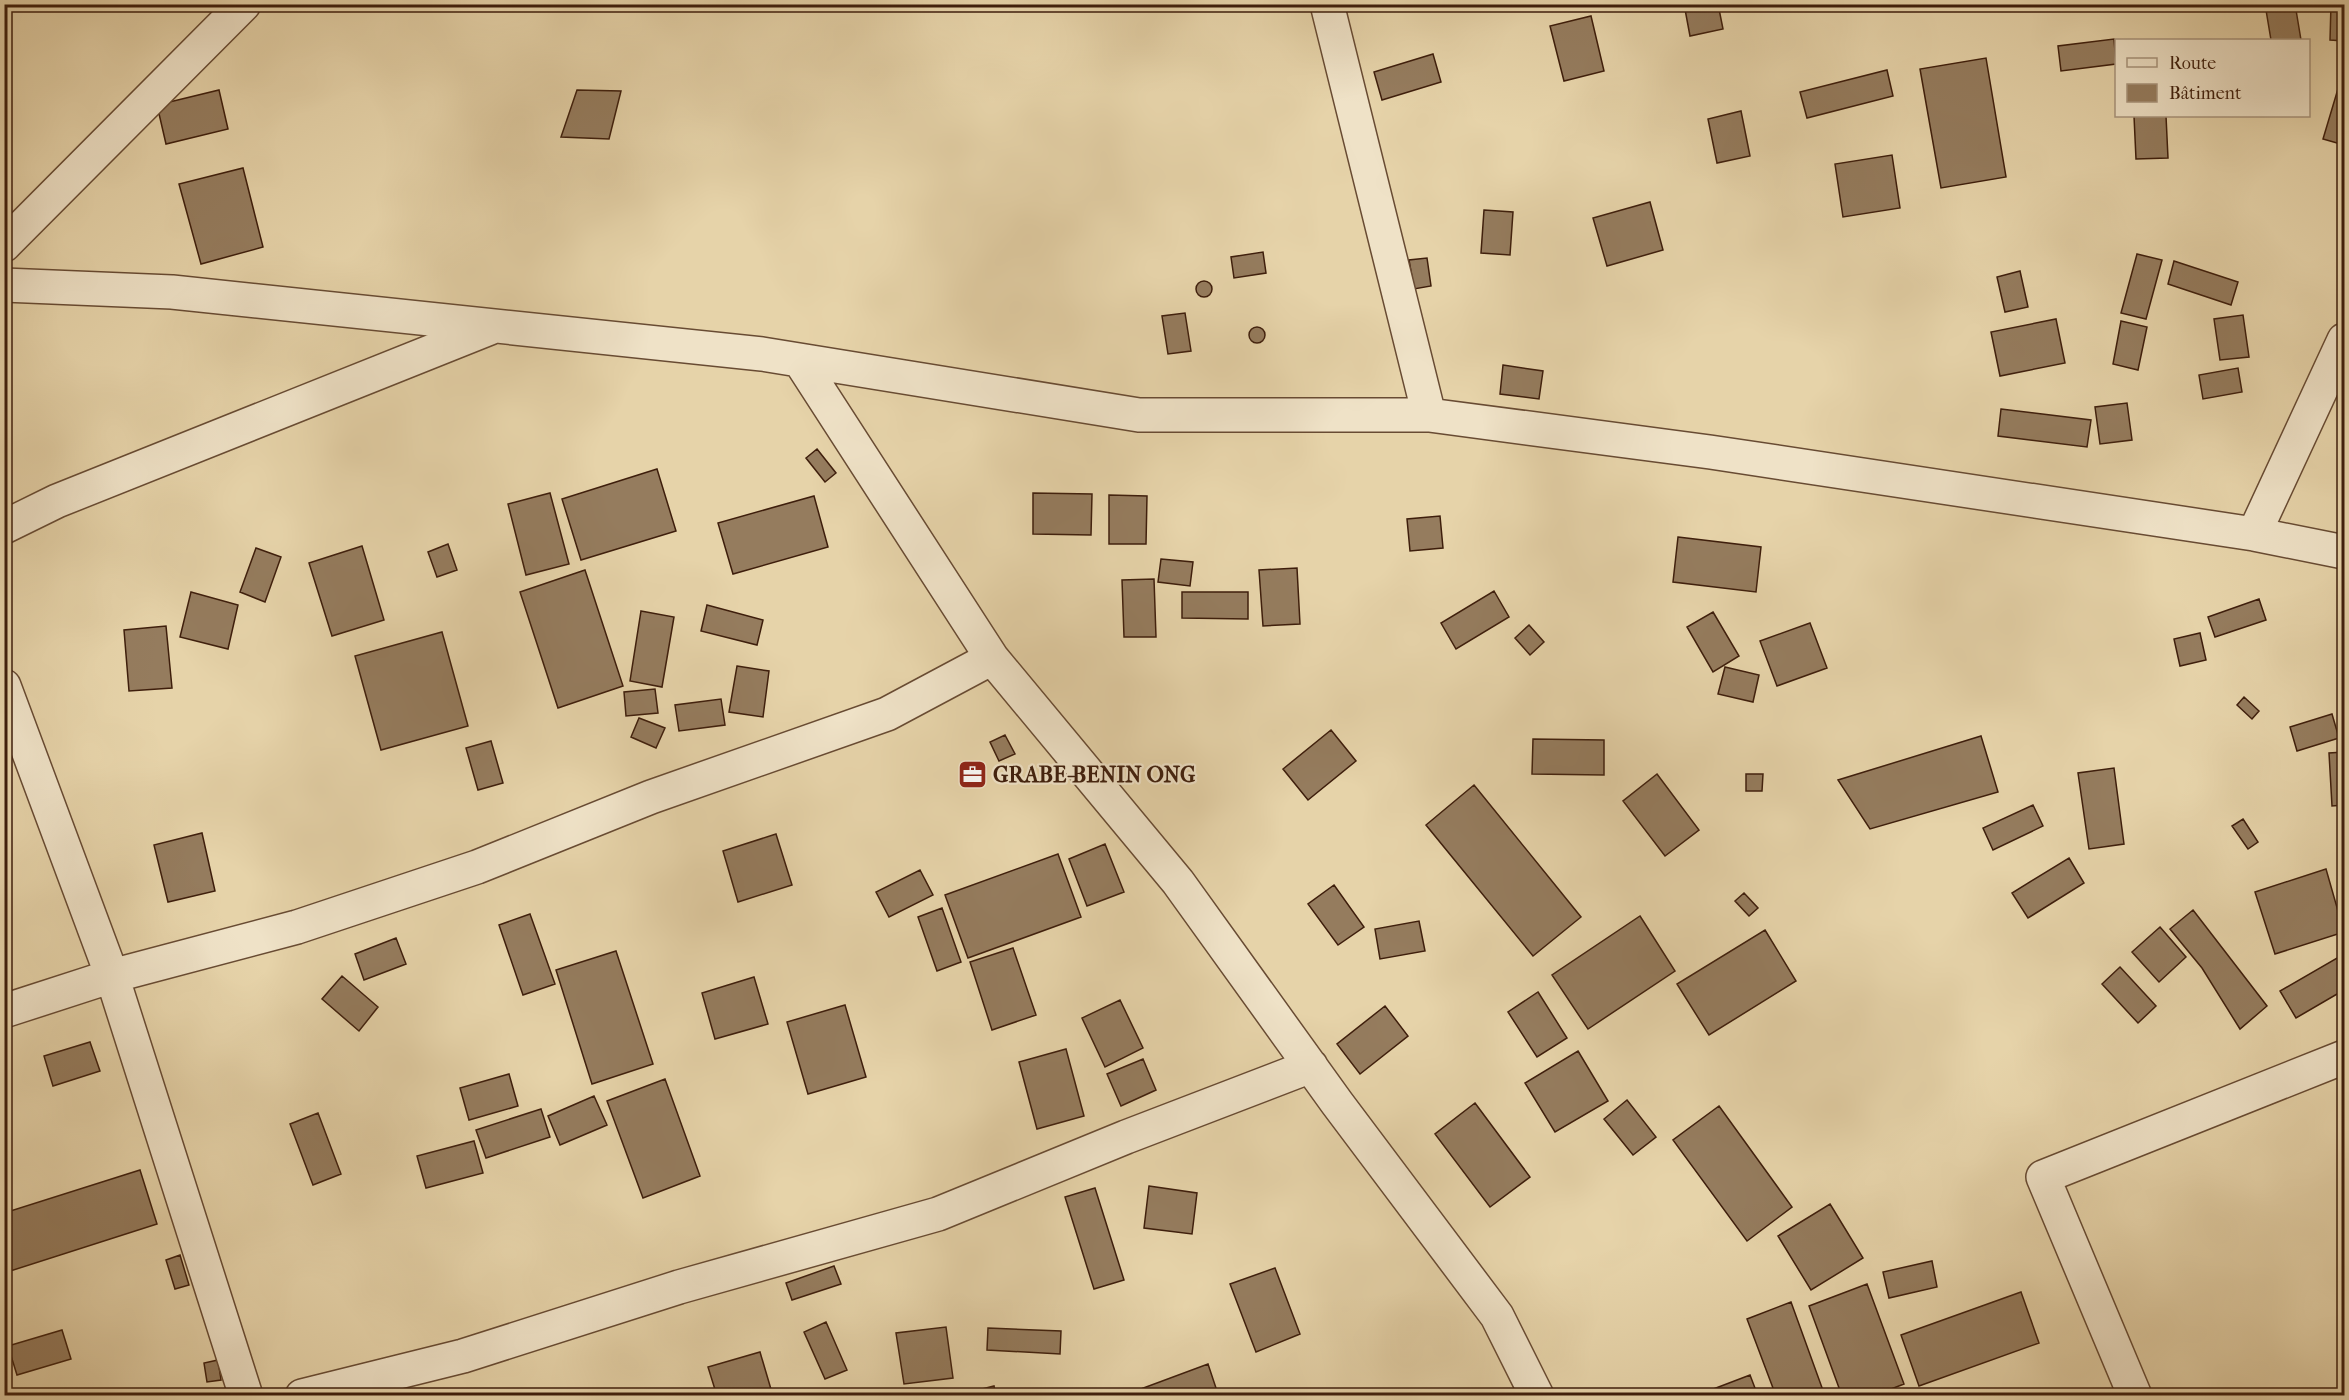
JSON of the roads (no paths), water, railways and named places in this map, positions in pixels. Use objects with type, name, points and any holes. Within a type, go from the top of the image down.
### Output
[{"type":"street","points":[[4,245],[244,4]]},
{"type":"street","points":[[1327,4],[1429,415]]},
{"type":"street","points":[[4,285],[172,292],[750,353],[1139,415],[1429,415],[1710,452],[2254,534],[2344,552]]},
{"type":"street","points":[[4,527],[57,501],[494,326]]},
{"type":"street","points":[[2254,534],[2344,340]]},
{"type":"street","points":[[800,361],[992,658],[1178,882],[1311,1066],[1497,1316],[1537,1395]]},
{"type":"street","points":[[4,1011],[112,975],[297,927],[477,867],[651,797],[886,714],[992,658]]},
{"type":"street","points":[[4,686],[112,975],[246,1395]]},
{"type":"street","points":[[2135,1395],[2043,1177],[2344,1058]]},
{"type":"street","points":[[302,1395],[463,1356],[679,1287],[938,1214],[1126,1137],[1311,1066]]},
{"type":"place","name":"GRABE-BENIN ONG","points":[[972,775]]}]
